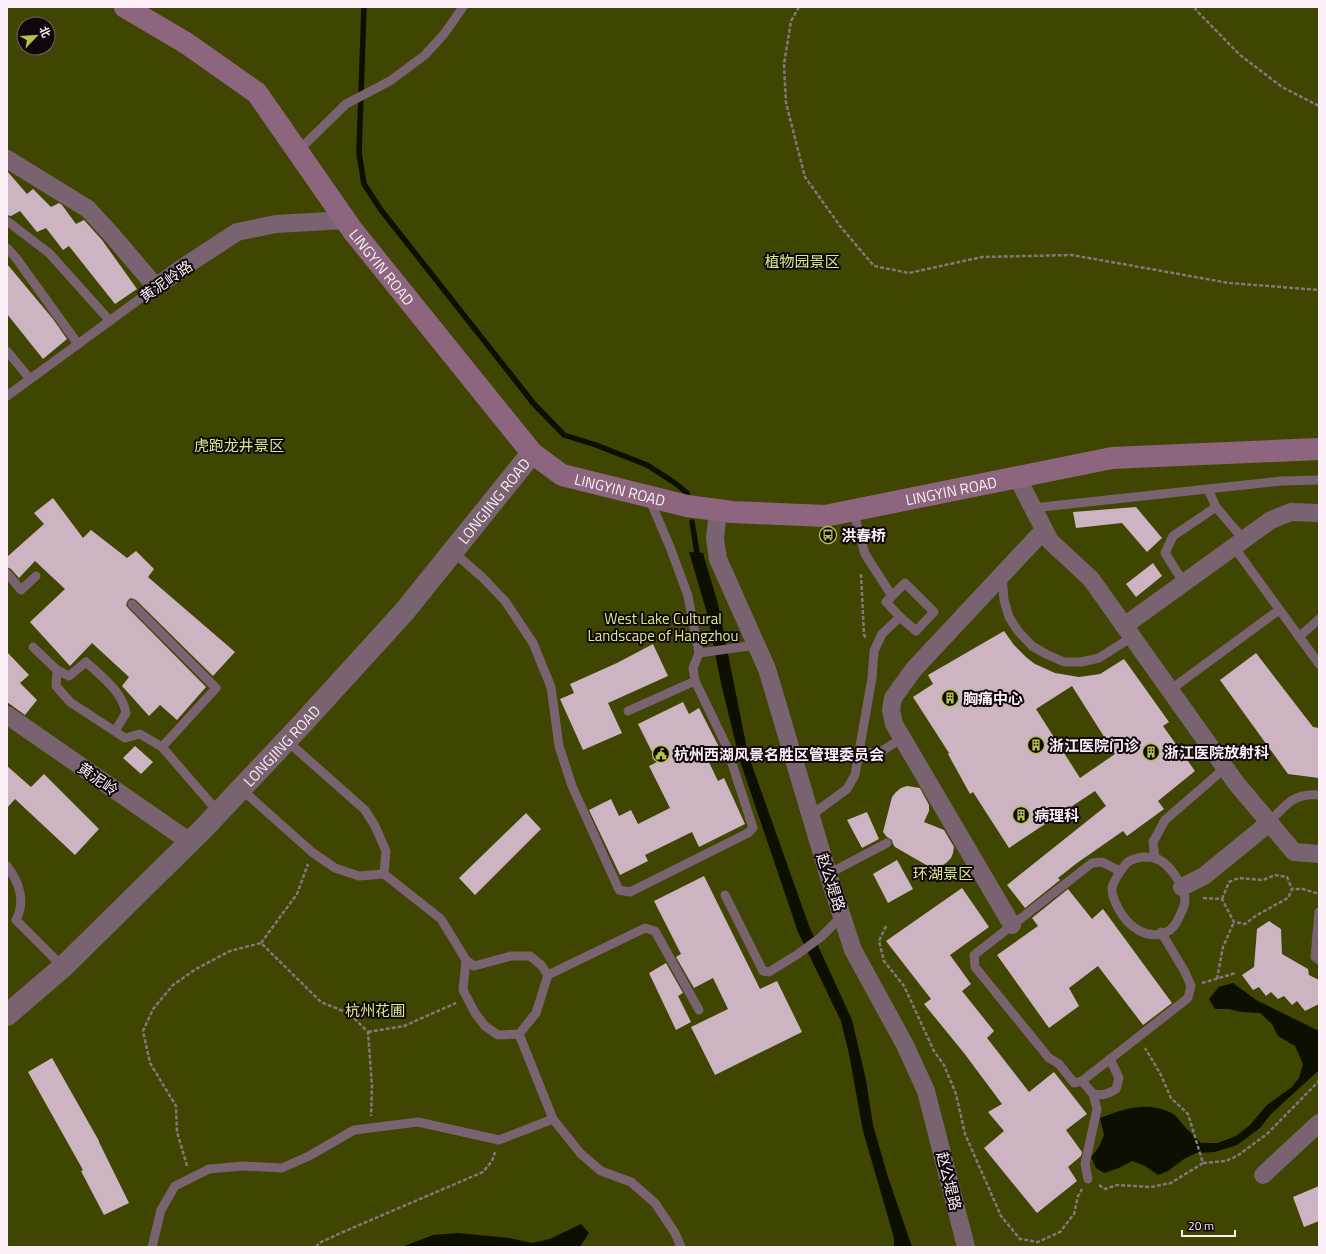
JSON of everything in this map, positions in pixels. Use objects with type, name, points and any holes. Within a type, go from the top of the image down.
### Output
[{"type":"main road","name":"LINGYIN ROAD","points":[[125,7],[186,43],[257,93],[346,220],[532,453],[562,475],[687,506],[732,512],[824,516],[1112,458],[1319,449]]},
{"type":"street","points":[[7,159],[88,209],[156,287]]},
{"type":"street","name":"黄泥岭路","points":[[156,287],[182,268],[238,232],[276,224],[346,220]]},
{"type":"street","name":"LONGJING ROAD","points":[[7,1015],[63,967],[219,813],[404,612],[532,453]]},
{"type":"street","points":[[1017,477],[1050,541],[1091,579],[1225,768],[1269,823],[1294,852],[1319,854]]},
{"type":"street","name":"赵公堤路","points":[[718,510],[715,539],[718,559],[767,669],[810,816],[853,950],[905,1045],[926,1091],[966,1247]]},
{"type":"street","points":[[1128,632],[1184,583],[1271,520],[1292,512],[1319,513]]},
{"type":"street","points":[[1012,925],[894,724],[891,710],[893,698],[914,669],[1044,530]]},
{"type":"street","name":"黄泥岭","points":[[7,715],[190,842]]},
{"type":"street","points":[[1183,892],[1269,823]]},
{"type":"street","points":[[1263,1174],[1319,1123]]},
{"type":"lane","points":[[298,151],[349,103],[390,81],[424,55],[444,34],[463,7]]},
{"type":"lane","points":[[7,221],[49,253],[110,321]]},
{"type":"lane","points":[[7,248],[16,258],[78,344]]},
{"type":"lane","name":"黄泥岭路","points":[[7,396],[156,287]]},
{"type":"lane","points":[[7,351],[30,379]]},
{"type":"lane","points":[[1033,508],[1282,481],[1319,480]]},
{"type":"lane","points":[[1208,489],[1216,507],[1279,610],[1319,664]]},
{"type":"lane","points":[[452,551],[482,576],[505,601],[533,643],[551,687],[559,746],[572,786],[619,890],[630,892],[748,833],[753,828],[726,745],[695,681],[693,668],[699,653],[688,596],[670,547],[648,496]]},
{"type":"lane","points":[[1184,583],[1165,553],[1173,536],[1216,507]]},
{"type":"lane","points":[[852,510],[865,554],[892,596]]},
{"type":"lane","points":[[7,573],[21,590],[36,576]]},
{"type":"lane","points":[[1002,575],[1004,600],[1009,617],[1018,631],[1032,646],[1046,654],[1064,662],[1081,662],[1099,658],[1128,632]]},
{"type":"lane","points":[[905,582],[934,612],[916,631],[900,617],[886,602],[905,582]]},
{"type":"lane","points":[[132,604],[216,688],[162,747]]},
{"type":"lane","points":[[1170,690],[1279,610]]},
{"type":"lane","points":[[810,816],[847,789],[855,775],[872,678],[874,651],[882,634],[900,617]]},
{"type":"lane","points":[[1299,637],[1319,619]]},
{"type":"lane","points":[[699,653],[756,646]]},
{"type":"lane","points":[[33,647],[57,670],[69,676],[86,662],[111,685],[124,703],[126,714],[115,731]]},
{"type":"lane","points":[[57,670],[56,686],[70,702],[125,738],[140,734],[162,747],[219,813]]},
{"type":"lane","points":[[628,711],[695,681]]},
{"type":"lane","points":[[859,752],[879,753],[902,738]]},
{"type":"lane","points":[[287,740],[365,810],[375,826],[386,851],[384,874]]},
{"type":"lane","points":[[1155,858],[1153,842],[1165,820],[1225,768]]},
{"type":"lane","points":[[241,789],[312,852],[335,868],[359,876],[384,874],[441,919],[466,960],[474,966],[511,956],[530,956],[548,975]]},
{"type":"lane","points":[[1269,823],[1289,801],[1306,794],[1319,795]]},
{"type":"lane","points":[[828,874],[887,843]]},
{"type":"lane","points":[[1142,857],[1155,858],[1170,869],[1183,892],[1184,904],[1180,917],[1170,929],[1155,935],[1136,931],[1123,917],[1114,900],[1112,888],[1120,871],[1128,861],[1142,857]]},
{"type":"lane","points":[[1120,871],[1102,862],[1092,863],[974,955],[975,967],[1049,1058],[1059,1064],[1074,1083],[1082,1081],[1188,998],[1191,986],[1185,972],[1161,932]]},
{"type":"lane","points":[[7,866],[16,878],[21,894],[20,913],[11,920],[63,967]]},
{"type":"lane","points":[[725,895],[763,971],[769,972],[801,952],[821,938],[842,916]]},
{"type":"lane","points":[[1319,912],[1315,957],[1319,960]]},
{"type":"lane","points":[[466,960],[463,990],[475,1012],[485,1026],[498,1035],[519,1034],[536,1013],[548,975],[645,928],[655,930],[699,1010]]},
{"type":"lane","points":[[519,1034],[553,1119],[581,1154],[601,1171],[631,1182],[655,1203],[675,1233],[681,1247]]},
{"type":"lane","points":[[1093,1094],[1110,1094],[1116,1089],[1119,1078],[1110,1060]]},
{"type":"lane","points":[[1082,1081],[1093,1094],[1098,1109],[1085,1164],[1088,1179]]},
{"type":"lane","points":[[152,1247],[161,1210],[175,1186],[209,1169],[243,1166],[282,1168],[309,1156],[354,1130],[418,1122],[499,1140],[553,1119]]},
{"type":"path","points":[[799,7],[791,21],[784,64],[786,103],[805,177],[840,226],[874,266],[909,273],[982,257],[1072,255],[1229,282],[1319,290]]},
{"type":"path","points":[[1196,7],[1196,10],[1240,55],[1282,87],[1319,106]]},
{"type":"path","points":[[865,554],[860,567],[864,635],[874,651]]},
{"type":"path","points":[[192,1178],[184,1159],[177,1132],[176,1106],[150,1063],[143,1031],[153,1009],[174,985],[196,969],[230,951],[261,943],[297,894],[312,852]]},
{"type":"path","points":[[1275,875],[1287,877],[1292,889],[1288,898],[1257,915],[1245,924],[1234,922],[1222,899],[1229,882],[1240,878],[1263,880],[1275,875]]},
{"type":"path","points":[[1292,889],[1303,889],[1319,894]]},
{"type":"path","points":[[1183,892],[1222,899]]},
{"type":"path","points":[[1217,979],[1223,948],[1234,922]]},
{"type":"path","points":[[886,926],[879,941],[884,961],[904,986],[934,1051],[944,1065],[956,1094],[965,1134],[1001,1216],[1020,1239],[1038,1242],[1060,1232],[1074,1214],[1078,1196],[1088,1179],[1105,1189],[1117,1185],[1151,1187],[1171,1182],[1203,1163],[1226,1161],[1237,1156],[1267,1134],[1319,1081]]},
{"type":"path","points":[[261,943],[321,1002],[350,1014],[368,1032],[372,1086],[371,1128]]},
{"type":"path","points":[[1191,986],[1236,973]]},
{"type":"path","points":[[368,1032],[404,1026],[468,998]]},
{"type":"path","points":[[1138,1037],[1151,1056],[1171,1098],[1188,1114],[1203,1163]]},
{"type":"path","points":[[316,1247],[319,1243],[343,1232],[483,1172],[492,1161],[499,1140]]},
{"type":"green space","name":"West Lake Cultural Landscape of Hangzhou","points":[[7,7],[1319,7],[1319,1247],[7,1247]]},
{"type":"shaded area","points":[[689,552],[703,553],[718,604],[748,754],[809,926],[852,1020],[866,1080],[873,1125],[887,1174],[912,1247],[894,1247],[894,1238],[863,1131],[849,1054],[841,1021],[798,932],[740,761],[721,683],[707,613]]},
{"type":"shaded area","points":[[1233,983],[1256,1000],[1319,1031],[1319,1070],[1271,1114],[1260,1128],[1237,1145],[1215,1152],[1196,1153],[1184,1159],[1168,1171],[1158,1175],[1145,1166],[1132,1161],[1119,1168],[1104,1173],[1096,1168],[1091,1157],[1099,1147],[1104,1135],[1100,1118],[1136,1107],[1155,1107],[1173,1114],[1201,1143],[1218,1143],[1236,1136],[1250,1125],[1267,1105],[1292,1087],[1299,1078],[1303,1064],[1295,1046],[1278,1036],[1272,1024],[1260,1013],[1241,1012],[1229,1009],[1215,1009],[1209,999],[1219,987]]},
{"type":"shaded area","points":[[581,1224],[589,1233],[580,1247],[402,1247],[433,1235],[458,1233],[509,1238],[532,1243],[550,1239]]},
{"type":"building","points":[[7,171],[27,194],[33,189],[51,207],[59,203],[62,205],[76,224],[84,220],[102,240],[137,289],[115,304],[69,246],[63,250],[46,228],[37,232],[20,211],[11,216],[7,215]]},
{"type":"building","points":[[7,264],[53,319],[67,339],[43,359],[7,314]]},
{"type":"building","points":[[53,498],[83,538],[91,530],[127,558],[136,551],[154,569],[148,577],[235,652],[213,676],[136,600],[131,598],[128,600],[126,605],[128,608],[206,687],[177,720],[160,705],[149,716],[122,686],[129,677],[92,643],[70,666],[30,622],[65,589],[35,561],[19,578],[11,569],[7,567],[7,557],[44,524],[34,513]]},
{"type":"building","points":[[1136,507],[1162,538],[1147,552],[1122,523],[1076,528],[1073,512]]},
{"type":"building","points":[[1153,563],[1162,576],[1136,597],[1126,584]]},
{"type":"building","points":[[1004,631],[1014,645],[1027,658],[1035,664],[1055,673],[1079,677],[1100,674],[1124,659],[1169,722],[1163,726],[1195,771],[1158,801],[1164,809],[1127,836],[1123,831],[1077,863],[1058,878],[1060,880],[1025,908],[1007,885],[1106,806],[1095,791],[1009,848],[973,792],[970,794],[948,754],[949,753],[913,697],[933,684],[928,675]],"holes":[[[1072,686],[1115,754],[1080,778],[1036,709]]]},
{"type":"building","points":[[653,644],[668,676],[608,703],[622,733],[583,750],[560,699],[574,693],[570,684],[617,663]]},
{"type":"building","points":[[7,652],[29,675],[20,683],[37,700],[25,715],[7,702]]},
{"type":"building","points":[[1256,653],[1313,727],[1319,728],[1319,778],[1288,774],[1220,680]]},
{"type":"building","points":[[683,702],[689,714],[699,708],[720,749],[706,756],[718,781],[724,778],[745,824],[699,847],[692,832],[645,855],[648,861],[620,875],[589,810],[611,799],[619,816],[631,810],[638,824],[670,808],[649,766],[657,762],[638,724]]},
{"type":"building","points":[[135,746],[153,762],[141,774],[123,758]]},
{"type":"building","points":[[7,766],[31,787],[44,774],[99,829],[75,855],[15,799],[7,808]]},
{"type":"building","points":[[907,786],[920,788],[929,805],[929,811],[924,822],[944,830],[954,847],[951,858],[941,866],[928,866],[895,847],[892,840],[883,832],[892,797],[901,788]]},
{"type":"building","points":[[867,812],[879,839],[862,848],[847,820]]},
{"type":"building","points":[[526,813],[541,829],[475,895],[459,878]]},
{"type":"building","points":[[897,860],[913,889],[888,903],[873,874]]},
{"type":"building","points":[[704,876],[760,989],[777,981],[802,1032],[715,1075],[691,1027],[728,1009],[713,978],[694,988],[676,957],[681,954],[654,901]]},
{"type":"building","points":[[962,888],[989,927],[950,955],[971,984],[962,991],[994,1031],[987,1038],[1029,1092],[1054,1072],[1087,1114],[1066,1130],[1082,1152],[1081,1156],[1068,1167],[1077,1181],[1037,1213],[984,1148],[1004,1131],[988,1112],[1002,1104],[964,1053],[924,1004],[931,999],[886,941]]},
{"type":"building","points":[[1068,889],[1092,919],[1103,909],[1172,1003],[1143,1025],[1098,966],[1069,988],[1079,1006],[1049,1028],[997,955],[1038,926],[1032,918]]},
{"type":"building","points":[[1269,921],[1281,929],[1282,954],[1308,969],[1309,975],[1319,980],[1319,1004],[1305,1011],[1297,1001],[1292,1005],[1284,996],[1278,999],[1271,992],[1266,996],[1259,987],[1253,990],[1242,975],[1254,967],[1257,929]]},
{"type":"building","points":[[666,963],[683,993],[678,996],[691,1022],[676,1030],[649,973]]},
{"type":"building","points":[[52,1058],[99,1141],[129,1203],[104,1215],[81,1171],[83,1170],[28,1072]]},
{"type":"building","points":[[1319,1186],[1319,1221],[1304,1227],[1293,1197]]},
{"type":"waterway","points":[[364,7],[359,153],[364,184],[381,210],[534,404],[564,435],[596,445],[647,465],[675,483],[687,493]]},
{"type":"waterway","points":[[692,522],[698,559]]},
{"type":"place","name":"洪春桥","points":[[828,535]]},
{"type":"place","name":"胸痛中心","points":[[950,698]]},
{"type":"place","name":"浙江医院门诊","points":[[1036,745]]},
{"type":"place","name":"浙江医院放射科","points":[[1151,752]]},
{"type":"place","name":"杭州西湖风景名胜区管理委员会","points":[[661,754]]},
{"type":"place","name":"病理科","points":[[1021,815]]},
{"type":"park label","name":"植物园景区","points":[[802,261]]},
{"type":"park label","name":"虎跑龙井景区","points":[[239,445]]},
{"type":"park label","name":"环湖景区","points":[[943,873]]},
{"type":"park label","name":"杭州花圃","points":[[375,1010]]}]
